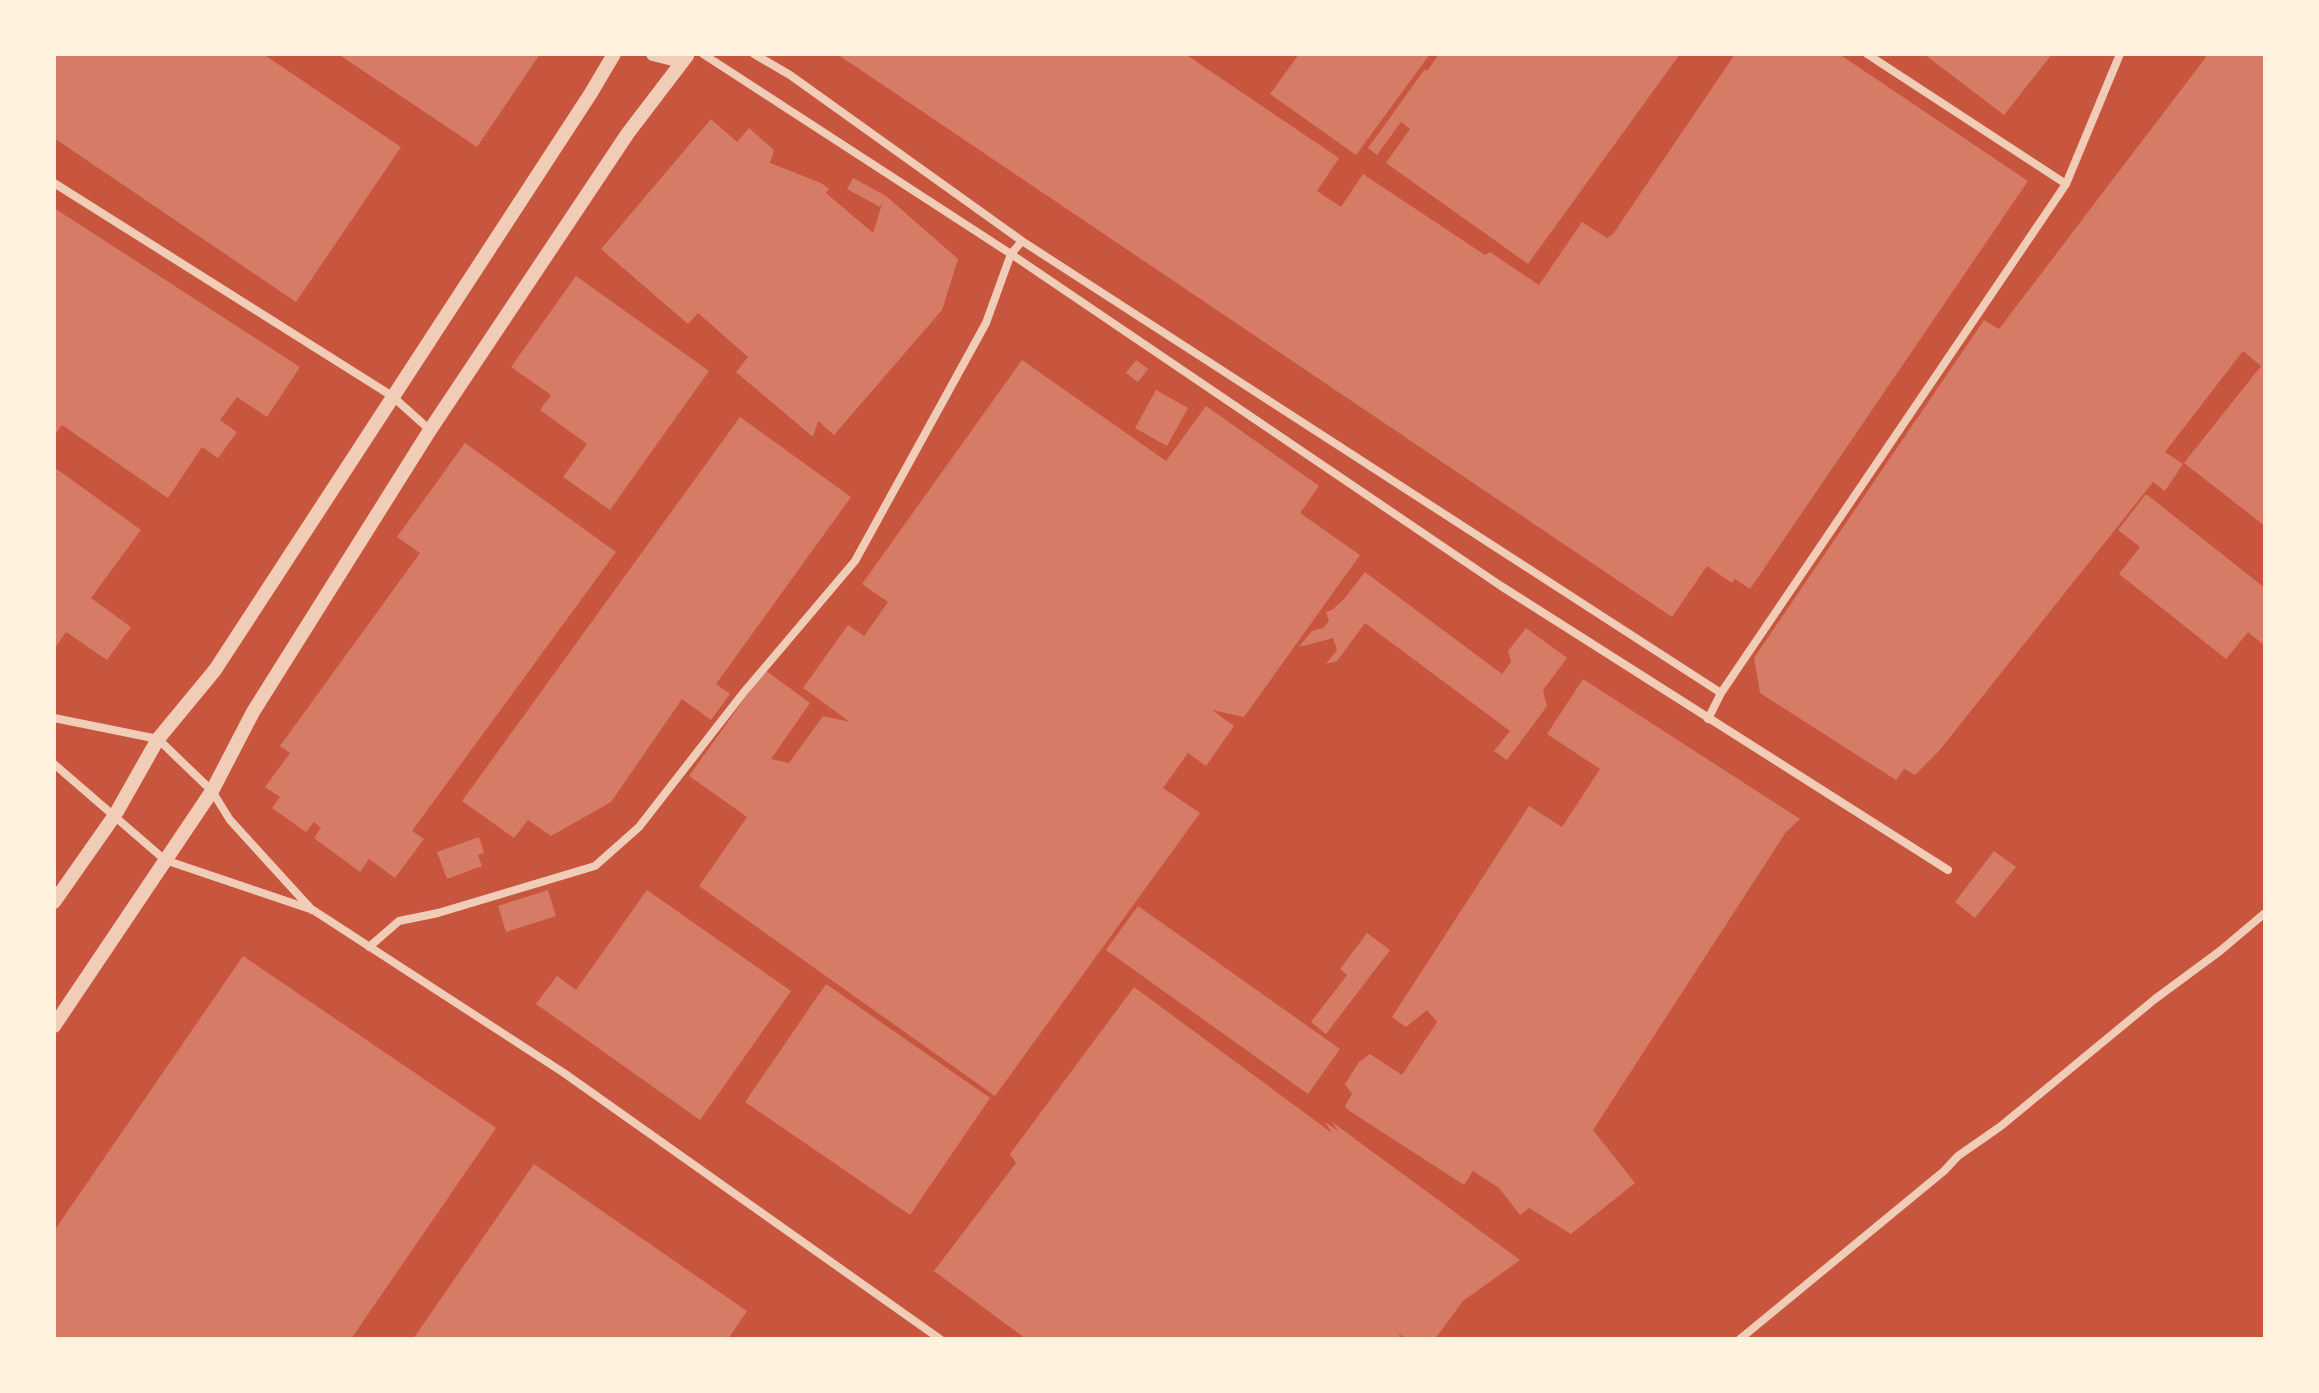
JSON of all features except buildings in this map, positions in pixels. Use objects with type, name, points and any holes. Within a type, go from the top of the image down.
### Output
[{"type":"street","points":[[54,902],[115,815],[158,739],[215,670],[614,54]]},
{"type":"street","points":[[653,54],[673,59],[688,56]]},
{"type":"street","points":[[703,54],[1011,254],[1501,586],[1948,870]]},
{"type":"street","points":[[754,54],[790,75],[1022,241],[1721,693]]},
{"type":"street","points":[[1867,54],[2066,184]]},
{"type":"street","points":[[1708,719],[1721,693],[2066,184],[2120,54]]},
{"type":"street","points":[[54,1026],[212,791],[253,712],[430,430],[628,133],[688,56]]},
{"type":"street","points":[[54,183],[392,396],[430,430]]},
{"type":"street","points":[[369,947],[399,921],[438,913],[595,866],[639,827],[744,692],[855,561],[986,323],[1011,254],[1022,241]]},
{"type":"street","points":[[54,718],[158,739],[212,791],[230,820],[313,910],[564,1073],[940,1339]]},
{"type":"street","points":[[54,764],[165,860],[313,910]]},
{"type":"street","points":[[1740,1339],[1944,1171],[1958,1156],[2001,1126],[2265,913]]}]
